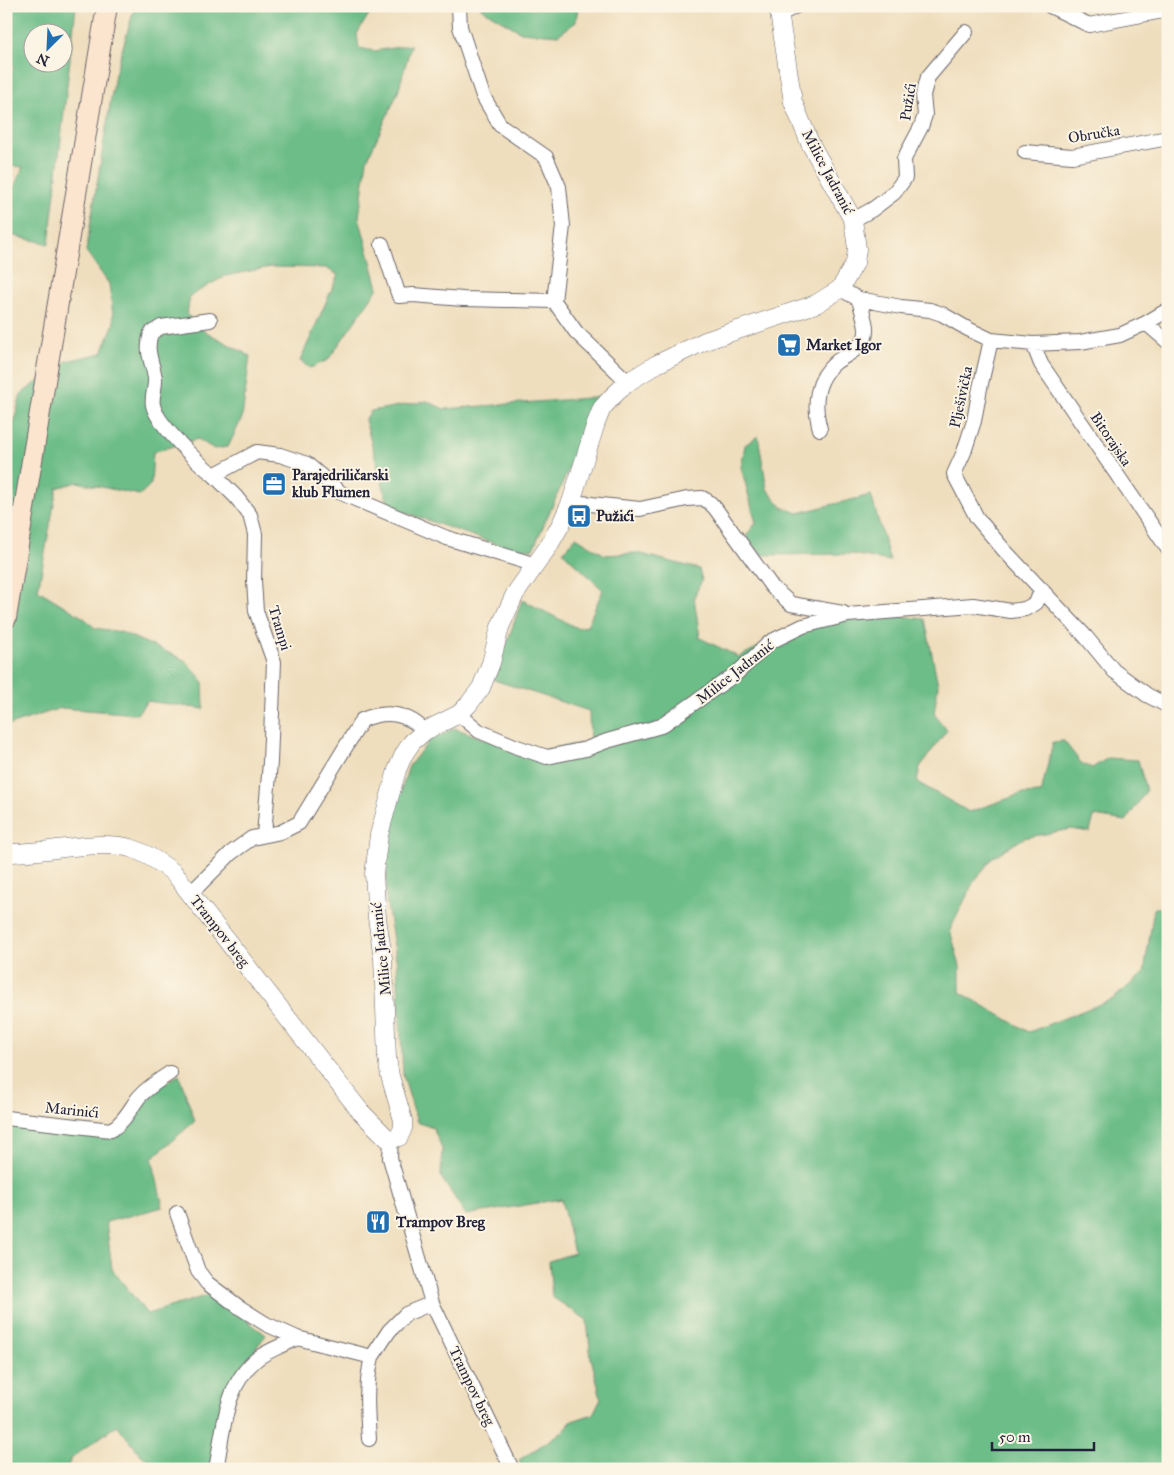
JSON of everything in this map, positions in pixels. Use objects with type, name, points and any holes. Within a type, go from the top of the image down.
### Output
[{"type":"main road","points":[[6,618],[108,6]]},
{"type":"street","points":[[459,6],[460,27],[483,96],[500,125],[546,157],[559,187],[563,226],[554,301],[576,332],[628,382]]},
{"type":"street","name":"Milice Jadranić","points":[[391,1140],[399,1137],[402,1133],[403,1120],[390,1076],[387,1058],[383,958],[377,918],[374,874],[379,835],[404,754],[412,742],[425,731],[459,714],[481,688],[500,628],[515,594],[536,565],[561,524],[571,502],[602,408],[613,396],[628,382],[657,364],[704,340],[816,304],[840,289],[855,263],[858,250],[853,220],[810,143],[793,102],[778,11],[796,6]]},
{"type":"street","points":[[1050,6],[1089,25],[1168,10]]},
{"type":"street","name":"Pužići","points":[[853,220],[873,209],[894,193],[905,178],[904,159],[921,127],[925,115],[923,95],[928,76],[966,32]]},
{"type":"street","name":"Obručka","points":[[1025,152],[1072,156],[1168,138]]},
{"type":"street","points":[[382,244],[399,296],[554,301]]},
{"type":"street","points":[[840,289],[859,299],[930,310],[942,314],[991,340],[1033,344],[1080,342],[1120,335],[1168,310]]},
{"type":"street","points":[[820,429],[816,415],[819,384],[836,362],[859,347],[866,336],[859,299]]},
{"type":"street","points":[[210,320],[161,327],[151,333],[147,346],[155,380],[153,405],[156,416],[200,464],[214,475],[257,452],[280,455],[307,464],[341,493],[447,538],[536,565]]},
{"type":"street","points":[[1146,323],[1168,342]]},
{"type":"street","name":"Plješivička","points":[[991,340],[974,422],[954,474],[978,518],[1004,550],[1086,637],[1114,672],[1147,695],[1168,706]]},
{"type":"street","name":"Bitorajska","points":[[1033,344],[1041,364],[1168,549]]},
{"type":"street","name":"Trampi","points":[[214,475],[250,515],[255,534],[254,581],[256,611],[274,662],[270,762],[264,835]]},
{"type":"street","points":[[571,502],[640,509],[687,499],[702,498],[715,508],[772,587],[791,604],[848,614],[973,605],[1011,611],[1025,609],[1036,603],[1042,589]]},
{"type":"street","name":"Milice Jadranić","points":[[459,714],[479,731],[547,757],[586,749],[661,726],[737,673],[770,642],[803,626],[848,614]]},
{"type":"street","points":[[189,892],[198,886],[231,854],[252,838],[281,832],[299,823],[362,720],[372,715],[397,714],[408,717],[425,731]]},
{"type":"street","name":"Trampov breg","points":[[6,853],[53,851],[100,845],[130,848],[157,859],[174,873],[344,1091],[376,1128],[391,1140],[390,1158],[432,1303],[512,1469]]},
{"type":"street","name":"Marinići","points":[[6,1118],[112,1130],[118,1126],[140,1096],[153,1084],[170,1073]]},
{"type":"street","points":[[177,1213],[198,1271],[206,1283],[266,1324],[297,1338],[372,1357]]},
{"type":"street","points":[[369,1439],[366,1404],[367,1378],[372,1357],[389,1331],[406,1314],[432,1303]]},
{"type":"street","points":[[216,1469],[222,1430],[230,1398],[244,1372],[259,1358],[297,1338]]},
{"type":"green space","points":[[6,6],[76,6],[72,41],[72,22],[22,22],[22,72],[69,72],[49,244],[6,234],[6,205],[23,167],[6,165],[6,76],[14,67],[6,56]]},
{"type":"green space","points":[[135,6],[372,6],[357,34],[359,48],[374,51],[411,45],[398,92],[367,160],[359,217],[378,288],[328,360],[310,368],[300,361],[338,275],[326,268],[271,267],[225,276],[190,296],[187,314],[197,327],[250,356],[242,418],[228,447],[214,449],[198,439],[153,452],[151,484],[140,495],[77,482],[57,488],[38,590],[84,618],[95,628],[121,632],[185,660],[203,681],[204,709],[147,701],[137,714],[61,708],[6,726],[6,455],[21,394],[67,361],[102,353],[114,323],[109,284],[86,251],[115,74]]},
{"type":"green space","points":[[480,6],[578,6],[576,22],[558,35],[521,32]]},
{"type":"green space","points":[[601,397],[533,549],[508,548],[389,507],[365,420],[371,411],[427,401],[444,409]]},
{"type":"green space","points":[[758,436],[767,489],[782,507],[798,513],[871,495],[890,561],[852,554],[762,555],[746,536],[756,523],[741,467],[745,445]]},
{"type":"green space","points":[[576,537],[605,555],[637,553],[699,569],[702,580],[694,597],[700,638],[739,657],[799,626],[887,614],[925,619],[938,685],[934,714],[947,730],[920,767],[917,782],[969,812],[1021,794],[1041,793],[1053,742],[1064,741],[1081,763],[1092,768],[1108,758],[1138,760],[1146,791],[1126,821],[1094,816],[1090,832],[1071,829],[1024,838],[993,857],[973,883],[950,930],[960,966],[960,992],[1029,1032],[1113,999],[1144,973],[1154,908],[1168,908],[1168,1469],[523,1469],[519,1460],[562,1432],[572,1421],[593,1414],[601,1398],[591,1358],[587,1320],[552,1297],[549,1261],[574,1253],[561,1199],[466,1215],[441,1177],[442,1148],[433,1128],[417,1122],[403,1075],[397,964],[386,898],[388,832],[409,766],[429,741],[454,728],[525,753],[590,742],[589,711],[494,680],[522,600],[577,628],[587,626],[603,590],[563,552]]},
{"type":"green space","points":[[179,1075],[195,1121],[152,1158],[163,1207],[106,1222],[112,1269],[147,1314],[212,1294],[266,1335],[236,1374],[224,1395],[217,1419],[215,1450],[210,1469],[166,1469],[142,1456],[117,1425],[72,1458],[66,1469],[6,1469],[6,1123],[114,1138],[149,1091]]},
{"type":"place","name":"Market Igor","points":[[789,345]]},
{"type":"place","name":"Parajedriličarski klub Flumen","points":[[274,484]]},
{"type":"place","name":"Pužići","points":[[579,516]]},
{"type":"place","name":"Trampov Breg","points":[[378,1222]]}]
